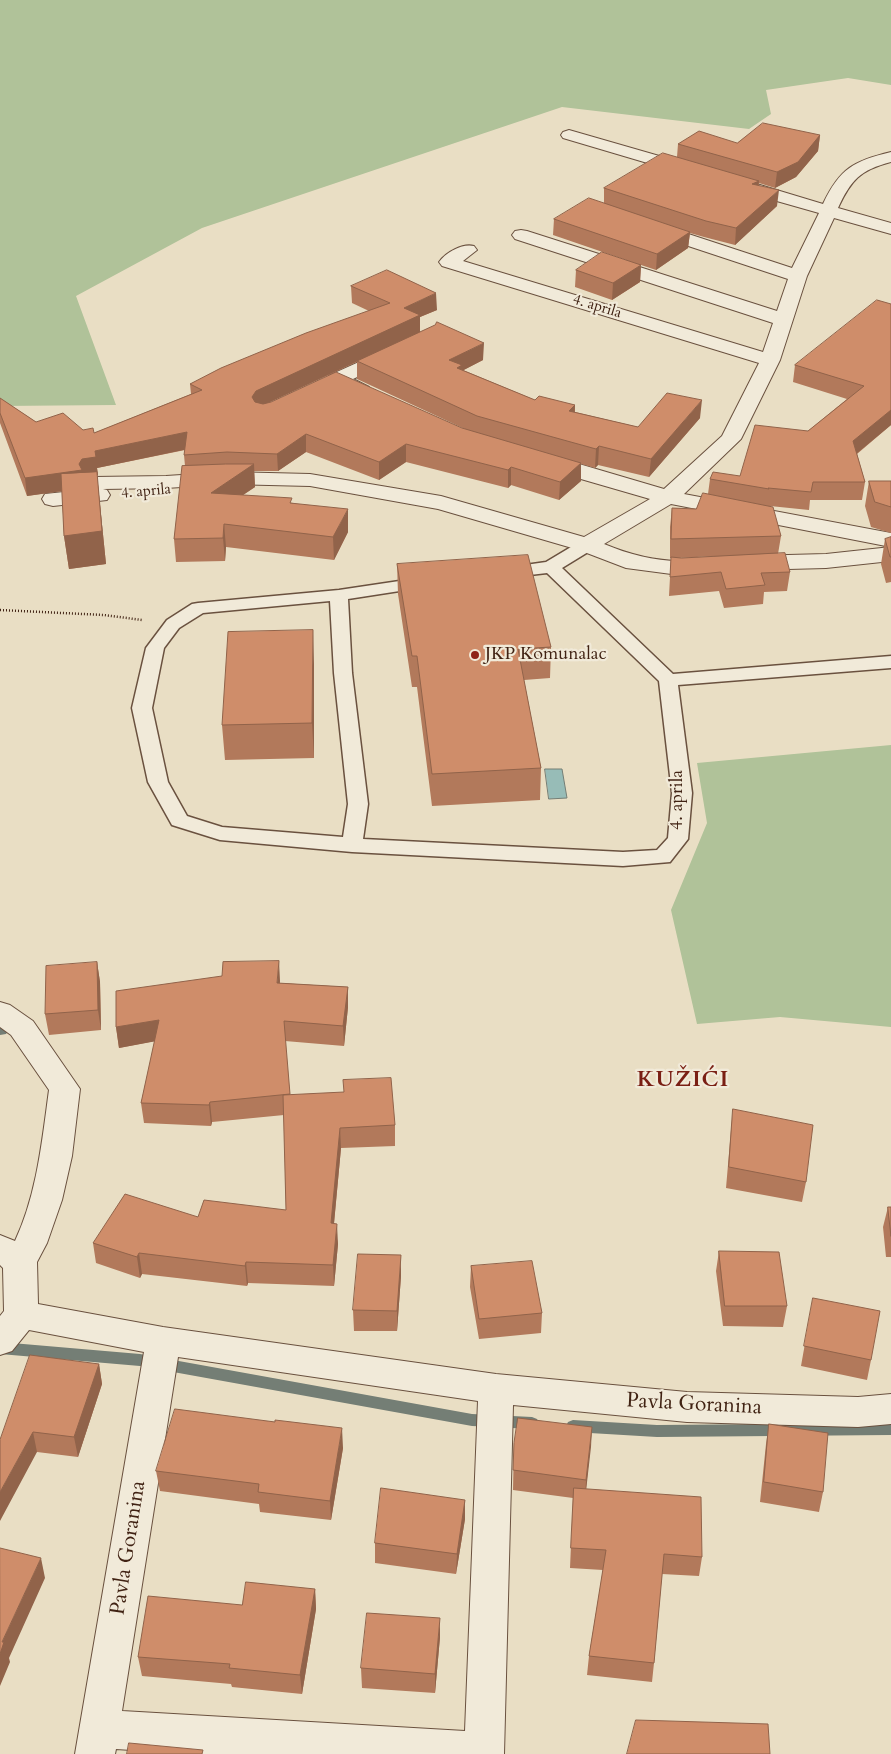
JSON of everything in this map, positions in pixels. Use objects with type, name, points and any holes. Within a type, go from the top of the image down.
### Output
[{"type":"street","points":[[569,135],[708,176]]},
{"type":"street","points":[[587,546],[668,497],[731,439],[770,360],[798,276],[840,184],[854,172],[872,162],[891,157]]},
{"type":"street","points":[[727,181],[891,229]]},
{"type":"street","points":[[642,225],[798,276]]},
{"type":"street","points":[[521,235],[784,320]]},
{"type":"street","name":"4. aprila","points":[[468,250],[448,262],[770,360]]},
{"type":"street","points":[[381,399],[328,383],[409,345]]},
{"type":"street","points":[[526,456],[668,497],[891,540]]},
{"type":"street","name":"4. aprila","points":[[94,483],[166,482],[228,478],[310,480],[441,503],[587,546],[626,561],[679,568],[826,561],[891,554]]},
{"type":"street","name":"4. aprila","points":[[53,499],[214,486],[258,488],[263,479]]},
{"type":"street","name":"Pavla Goranina","points":[[0,1012],[22,1028],[65,1089],[52,1176],[30,1245],[10,1255],[10,1328],[164,1342],[496,1389],[687,1406],[858,1412],[891,1409]]},
{"type":"street","name":"Pavla Goranina","points":[[97,1742],[164,1342]]},
{"type":"street","points":[[97,1742],[484,1753],[496,1389]]},
{"type":"lane","points":[[485,575],[551,568],[587,546]]},
{"type":"lane","points":[[551,568],[668,680],[891,662]]},
{"type":"lane","points":[[339,595],[343,673],[358,804],[352,845],[220,833],[179,820],[158,782],[142,708],[155,648],[173,624],[198,608],[339,595],[447,580]]},
{"type":"lane","name":"4. aprila","points":[[352,845],[623,859],[662,857],[678,839],[682,793],[668,680]]},
{"type":"path","points":[[0,610],[104,615],[173,624]]},
{"type":"green space","points":[[0,0],[891,0],[891,85],[848,78],[766,90],[771,114],[749,129],[562,107],[202,228],[76,296],[116,405],[0,406]]},
{"type":"green space","points":[[891,745],[891,1027],[780,1017],[697,1024],[671,910],[707,823],[697,763]]},
{"type":"water","points":[[545,769],[562,769],[567,798],[549,799]]},
{"type":"building","points":[[763,123],[820,135],[798,162],[777,172],[678,144],[699,131],[737,143]]},
{"type":"building","points":[[663,153],[759,181],[752,184],[779,190],[736,228],[706,221],[604,188]]},
{"type":"building","points":[[589,198],[690,232],[657,254],[554,219]]},
{"type":"building","points":[[602,252],[641,265],[613,283],[576,270]]},
{"type":"building","points":[[387,270],[436,293],[404,308],[420,315],[256,391],[252,397],[255,402],[263,404],[271,402],[336,372],[462,428],[581,463],[560,482],[511,467],[508,470],[406,444],[379,462],[306,434],[277,454],[227,452],[184,455],[187,432],[95,451],[96,457],[82,459],[79,464],[82,470],[25,478],[0,413],[0,398],[36,422],[63,413],[83,430],[93,428],[94,433],[202,390],[190,384],[221,368],[306,333],[390,303],[351,286]]},
{"type":"building","points":[[877,300],[891,304],[891,410],[853,441],[865,482],[813,482],[811,492],[769,489],[710,479],[713,472],[740,476],[755,425],[808,431],[864,386],[795,365]]},
{"type":"building","points":[[437,322],[484,343],[449,360],[462,365],[457,368],[535,400],[539,396],[575,405],[569,411],[638,427],[667,393],[702,400],[651,459],[599,446],[596,449],[477,416],[357,361],[435,325]]},
{"type":"building","points":[[254,464],[211,493],[292,498],[290,503],[348,509],[333,537],[224,524],[223,538],[174,539],[182,466]]},
{"type":"building","points":[[97,472],[102,531],[64,536],[61,474]]},
{"type":"building","points":[[869,481],[891,481],[891,507],[875,502]]},
{"type":"building","points":[[703,493],[773,507],[781,536],[671,539],[672,508],[696,509]]},
{"type":"building","points":[[891,537],[891,557],[890,557],[885,539]]},
{"type":"building","points":[[785,553],[790,572],[761,573],[765,585],[726,589],[721,572],[670,577],[671,557]]},
{"type":"building","points":[[528,555],[551,647],[518,649],[541,768],[432,774],[417,656],[412,656],[397,564]]},
{"type":"building","points":[[313,630],[312,723],[222,725],[228,632]]},
{"type":"building","points":[[279,961],[277,983],[348,987],[343,1026],[284,1021],[290,1094],[210,1102],[209,1105],[141,1103],[159,1020],[116,1027],[116,991],[222,976],[223,962]]},
{"type":"building","points":[[97,962],[98,1010],[45,1014],[46,966]]},
{"type":"building","points":[[391,1078],[395,1125],[340,1128],[331,1223],[337,1224],[333,1265],[246,1262],[245,1266],[139,1253],[137,1257],[93,1243],[125,1194],[198,1217],[204,1200],[286,1210],[283,1095],[344,1092],[343,1080]]},
{"type":"building","points":[[733,1109],[813,1125],[806,1182],[729,1167]]},
{"type":"building","points":[[888,1207],[891,1207],[891,1236]]},
{"type":"building","points":[[719,1251],[779,1252],[787,1306],[725,1306]]},
{"type":"building","points":[[358,1254],[401,1255],[397,1311],[353,1310]]},
{"type":"building","points":[[532,1261],[542,1313],[479,1319],[471,1266]]},
{"type":"building","points":[[813,1298],[880,1311],[871,1360],[804,1346]]},
{"type":"building","points":[[30,1355],[99,1364],[74,1437],[33,1432],[0,1492],[0,1440]]},
{"type":"building","points":[[175,1409],[275,1422],[275,1420],[342,1428],[330,1501],[258,1492],[259,1484],[156,1471]]},
{"type":"building","points":[[518,1418],[592,1427],[586,1480],[513,1470],[514,1443]]},
{"type":"building","points":[[769,1424],[828,1433],[823,1492],[764,1482]]},
{"type":"building","points":[[381,1488],[465,1500],[457,1554],[375,1543]]},
{"type":"building","points":[[574,1488],[701,1497],[702,1557],[664,1554],[654,1663],[589,1656],[606,1550],[571,1548]]},
{"type":"building","points":[[0,1548],[41,1558],[2,1642],[4,1642],[0,1654]]},
{"type":"building","points":[[246,1582],[315,1589],[300,1675],[229,1668],[230,1664],[138,1657],[148,1596],[242,1605]]},
{"type":"building","points":[[367,1613],[440,1618],[435,1674],[361,1668]]},
{"type":"building","points":[[636,1720],[768,1724],[770,1754],[627,1754]]},
{"type":"building","points":[[129,1743],[203,1750],[202,1754],[127,1754]]},
{"type":"waterway","points":[[0,1348],[140,1360],[472,1420],[532,1423]]},
{"type":"waterway","points":[[573,1426],[657,1431],[891,1429]]},
{"type":"place","name":"JKP Komunalac","points":[[475,655]]},
{"type":"district","name":"KUŽIĆI","points":[[683,1081]]}]
